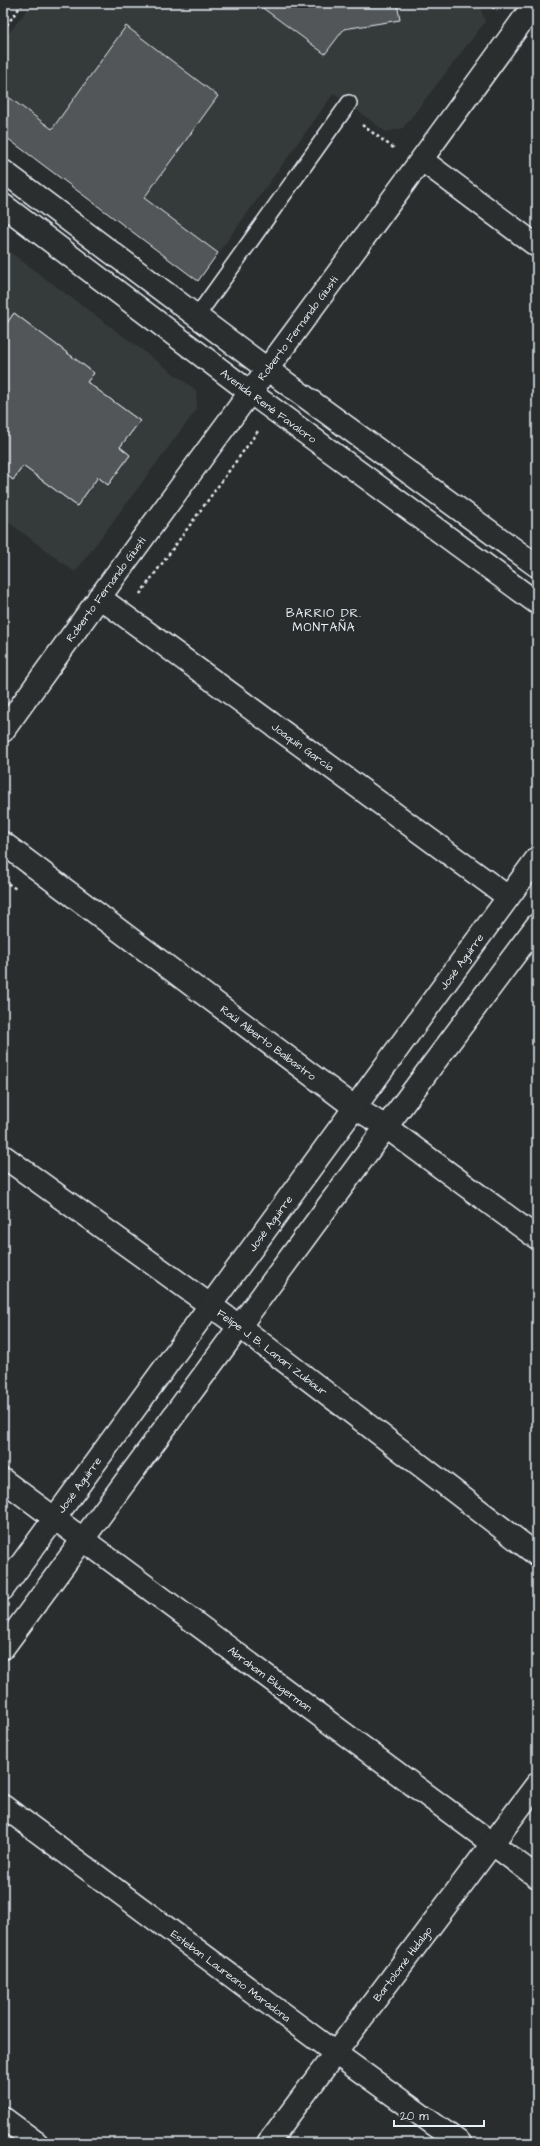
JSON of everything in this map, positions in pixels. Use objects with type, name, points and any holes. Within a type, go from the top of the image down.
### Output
[{"type":"street","name":"Roberto Fernando Giusti","points":[[3,731],[99,597],[251,393],[535,3]]},
{"type":"street","points":[[422,160],[537,246]]},
{"type":"street","points":[[3,171],[268,369],[537,566]]},
{"type":"street","name":"Avenida René Favaloro","points":[[3,205],[251,393],[537,602]]},
{"type":"street","name":"Joaquín García","points":[[99,597],[508,897]]},
{"type":"street","name":"Raúl Alberto Balbastro","points":[[3,843],[354,1107],[386,1127],[537,1238]]},
{"type":"street","name":"José Aguirre","points":[[3,1589],[537,858]]},
{"type":"street","points":[[3,1648],[239,1326],[537,925]]},
{"type":"street","name":"Felipe J. B. Lanari Zubiaur","points":[[3,1156],[210,1307],[239,1326],[537,1555]]},
{"type":"street","name":"Abraham Blugerman","points":[[3,1480],[537,1877]]},
{"type":"street","name":"Bartolomé Hidalgo","points":[[268,2143],[537,1784]]},
{"type":"street","name":"Esteban Laureano Maradona","points":[[3,1806],[335,2053],[460,2143]]},
{"type":"street","points":[[3,2118],[37,2143]]},
{"type":"lane","points":[[197,316],[346,107]]},
{"type":"path","points":[[3,30],[23,3]]},
{"type":"path","points":[[487,3],[501,13]]},
{"type":"path","points":[[346,107],[395,150],[400,144]]},
{"type":"path","points":[[137,598],[260,429]]},
{"type":"path","points":[[3,880],[22,894]]},
{"type":"shaded area","points":[[32,3],[479,3],[485,22],[403,128],[386,132],[334,93],[198,281],[3,135],[3,41]]},
{"type":"shaded area","points":[[3,247],[196,390],[197,409],[75,572],[3,518]]},
{"type":"building","points":[[256,3],[397,3],[400,20],[344,29],[325,54]]},
{"type":"building","points":[[126,26],[218,96],[144,198],[218,253],[198,281],[3,135],[3,93],[52,129]]},
{"type":"building","points":[[14,313],[94,373],[87,382],[140,421],[120,447],[130,455],[108,485],[98,477],[77,506],[23,466],[13,480],[3,472],[3,411],[28,430],[47,404],[3,370],[3,320],[7,323]]},
{"type":"building","points":[[14,313],[94,373],[87,382],[140,421],[120,447],[130,455],[108,485],[98,477],[77,506],[23,466],[13,480],[3,472],[3,320],[7,323]]},
{"type":"district","name":"BARRIO DR. MONTAÑA","points":[[324,620]]}]
